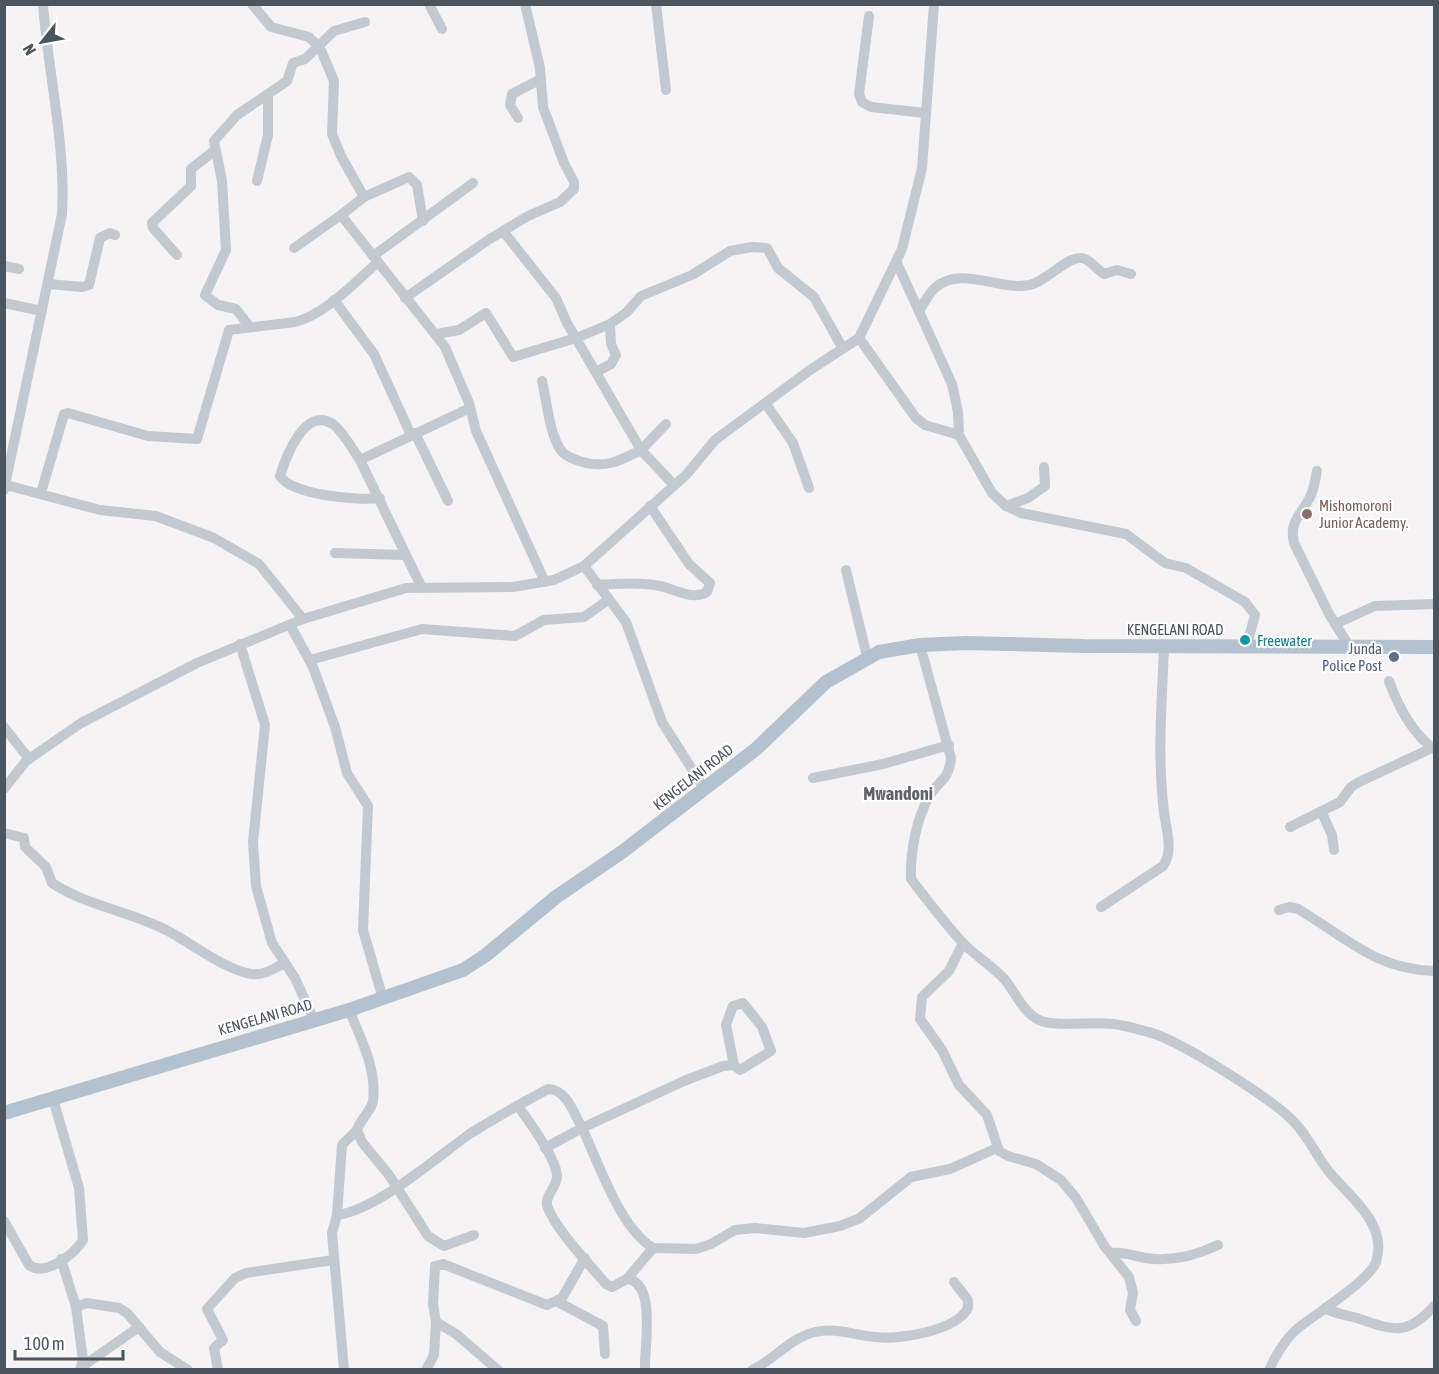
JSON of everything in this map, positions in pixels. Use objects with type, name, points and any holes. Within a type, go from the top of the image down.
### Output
[{"type":"main road","name":"KENGELANI ROAD","points":[[4,1113],[349,1011],[450,976],[473,963],[563,892],[616,857],[765,742],[818,688],[867,657],[920,645],[966,643],[1434,647]]},
{"type":"street","points":[[43,4],[63,197],[60,226],[5,488],[41,493],[100,510],[156,516],[214,538],[259,564],[303,619]]},
{"type":"street","points":[[252,4],[271,27],[309,37],[320,48],[328,63],[333,81],[332,134],[341,156],[364,196]]},
{"type":"street","points":[[429,4],[442,29]]},
{"type":"street","points":[[405,298],[503,231],[528,216],[560,202],[574,189],[574,182],[545,116],[541,79],[525,4]]},
{"type":"street","points":[[656,4],[666,90]]},
{"type":"street","points":[[4,789],[29,759],[81,723],[197,663],[303,619],[421,586],[493,589],[564,577],[584,566],[674,485],[699,461],[715,440],[842,347],[859,338],[897,263],[906,238],[922,168],[934,4]]},
{"type":"street","points":[[869,16],[859,94],[862,102],[871,107],[925,113]]},
{"type":"street","points":[[249,326],[236,309],[218,305],[205,295],[224,259],[226,250],[222,181],[214,151],[215,139],[233,118],[287,81],[293,63],[305,59],[320,48],[326,37],[334,31],[365,22]]},
{"type":"street","points":[[518,118],[510,105],[512,94],[541,79]]},
{"type":"street","points":[[257,181],[268,135],[268,96]]},
{"type":"street","points":[[177,255],[153,228],[152,223],[191,186],[191,169],[214,151]]},
{"type":"street","points":[[294,248],[364,196],[399,180],[412,178],[417,185],[423,221]]},
{"type":"street","points":[[41,493],[59,426],[66,414],[148,436],[197,439],[227,333],[233,328],[300,321],[334,300],[375,259],[473,183]]},
{"type":"street","points":[[340,215],[405,298],[437,334],[448,353],[486,453],[545,582]]},
{"type":"street","points":[[503,231],[556,297],[576,338],[641,450],[674,485]]},
{"type":"street","points":[[48,284],[82,287],[89,285],[100,238],[110,233],[115,235]]},
{"type":"street","points":[[437,334],[459,330],[486,313],[513,357],[576,338],[610,324],[627,312],[641,296],[692,275],[730,251],[766,247],[778,268],[814,297],[842,347]]},
{"type":"street","points":[[919,311],[934,289],[949,281],[972,280],[1005,286],[1026,286],[1040,282],[1077,258],[1085,259],[1104,274],[1117,270],[1131,274]]},
{"type":"street","points":[[897,263],[952,384],[958,412],[959,435],[987,485],[1006,506],[1048,520],[1124,534],[1165,563],[1186,568],[1248,604],[1255,615],[1247,645]]},
{"type":"street","points":[[4,266],[19,269]]},
{"type":"street","points":[[334,300],[374,354],[448,501]]},
{"type":"street","points":[[4,303],[42,311]]},
{"type":"street","points":[[596,372],[611,364],[616,355],[611,344],[610,324]]},
{"type":"street","points":[[859,338],[916,418],[932,428],[959,435]]},
{"type":"street","points":[[542,381],[557,443],[564,454],[589,464],[603,466],[641,450],[666,424]]},
{"type":"street","points":[[766,404],[793,443],[809,488]]},
{"type":"street","points":[[360,460],[470,408]]},
{"type":"street","points":[[380,498],[361,501],[331,496],[307,490],[283,480],[280,476],[292,441],[309,426],[320,421],[337,428],[360,460],[380,498],[421,586]]},
{"type":"street","points":[[1006,506],[1028,498],[1045,486],[1044,467]]},
{"type":"street","points":[[1317,471],[1310,498],[1293,523],[1291,531],[1294,543],[1335,624],[1349,646]]},
{"type":"street","points":[[597,585],[643,584],[692,595],[707,592],[710,583],[689,564],[650,506]]},
{"type":"street","points":[[335,553],[405,555]]},
{"type":"street","points":[[584,566],[629,628],[662,722],[704,788]]},
{"type":"street","points":[[846,570],[867,657]]},
{"type":"street","points":[[310,660],[422,629],[515,636],[544,620],[584,617],[608,600]]},
{"type":"street","points":[[1335,624],[1375,606],[1434,604]]},
{"type":"street","points":[[290,625],[310,660],[335,727],[347,773],[368,806],[363,927],[383,999]]},
{"type":"street","points":[[240,644],[265,725],[253,842],[256,886],[272,943],[285,963],[314,1020]]},
{"type":"street","points":[[920,645],[949,745],[950,770],[927,801],[917,831],[910,879],[963,943],[995,970],[1039,1021],[1062,1024],[1111,1023],[1150,1032],[1215,1066],[1295,1122],[1330,1173],[1367,1213],[1376,1235],[1378,1249],[1375,1263],[1360,1280],[1285,1342],[1269,1370]]},
{"type":"street","points":[[1101,907],[1163,866],[1168,859],[1168,841],[1160,781],[1162,756],[1159,729],[1164,646]]},
{"type":"street","points":[[1290,827],[1342,801],[1351,787],[1359,782],[1433,749],[1422,739],[1407,718],[1395,699],[1389,681]]},
{"type":"street","points":[[4,727],[29,759]]},
{"type":"street","points":[[813,778],[883,764],[949,745]]},
{"type":"street","points":[[1322,813],[1332,835],[1334,850]]},
{"type":"street","points":[[4,833],[24,838],[30,855],[47,868],[52,883],[98,906],[136,917],[165,929],[208,955],[249,974],[261,975],[285,963]]},
{"type":"street","points":[[1279,910],[1289,907],[1298,909],[1349,942],[1392,965],[1434,971]]},
{"type":"street","points":[[963,943],[949,971],[922,997],[920,1019],[942,1050],[959,1085],[987,1115],[997,1148],[1008,1156],[1036,1164],[1061,1180],[1076,1198],[1105,1247],[1130,1277],[1133,1293],[1130,1310],[1136,1322]]},
{"type":"street","points":[[545,1148],[582,1128],[684,1081],[723,1066],[734,1065],[741,1070],[771,1051],[762,1027],[743,1003],[733,1006],[726,1022],[734,1065]]},
{"type":"street","points":[[346,1369],[332,1233],[337,1215],[342,1145],[357,1130],[361,1119],[371,1106],[372,1094],[369,1057],[349,1011]]},
{"type":"street","points":[[337,1215],[360,1207],[396,1188],[471,1133],[548,1089],[558,1090],[582,1128],[624,1216],[638,1235],[653,1248],[696,1249],[711,1244],[735,1230],[755,1228],[804,1233],[840,1226],[860,1218],[911,1178],[951,1169],[997,1148]]},
{"type":"street","points":[[4,1221],[28,1265],[34,1269],[46,1270],[81,1244],[83,1235],[79,1188],[53,1099]]},
{"type":"street","points":[[518,1106],[545,1148],[557,1177],[547,1200],[548,1207],[568,1240],[609,1286],[627,1279],[653,1248]]},
{"type":"street","points":[[357,1130],[362,1142],[428,1236],[440,1245],[449,1245],[474,1235]]},
{"type":"street","points":[[426,1370],[434,1355],[436,1322],[433,1304],[433,1269],[440,1263],[440,1245]]},
{"type":"street","points":[[1112,1253],[1121,1251],[1152,1259],[1176,1258],[1196,1255],[1218,1245]]},
{"type":"street","points":[[440,1263],[534,1302],[548,1305],[558,1302],[585,1257]]},
{"type":"street","points":[[61,1259],[76,1306],[81,1368]]},
{"type":"street","points":[[218,1370],[214,1348],[223,1340],[207,1309],[235,1278],[246,1273],[333,1260]]},
{"type":"street","points":[[627,1279],[637,1282],[645,1296],[645,1370]]},
{"type":"street","points":[[752,1370],[775,1353],[814,1332],[840,1330],[877,1338],[932,1332],[960,1316],[968,1308],[968,1300],[954,1282]]},
{"type":"street","points":[[558,1302],[603,1326],[605,1354]]},
{"type":"street","points":[[76,1306],[87,1303],[111,1305],[127,1313],[160,1352],[184,1369]]},
{"type":"street","points":[[1325,1308],[1336,1314],[1381,1327],[1400,1329],[1422,1320],[1434,1306]]},
{"type":"street","points":[[436,1322],[456,1334],[498,1370]]},
{"type":"street","points":[[81,1368],[140,1327]]},
{"type":"place","name":"Mishomoroni Junior Academy.","points":[[1307,514]]},
{"type":"place","name":"Freewater","points":[[1245,640]]},
{"type":"place","name":"Junda Police Post","points":[[1394,657]]},
{"type":"district","name":"Mwandoni","points":[[898,793]]}]
